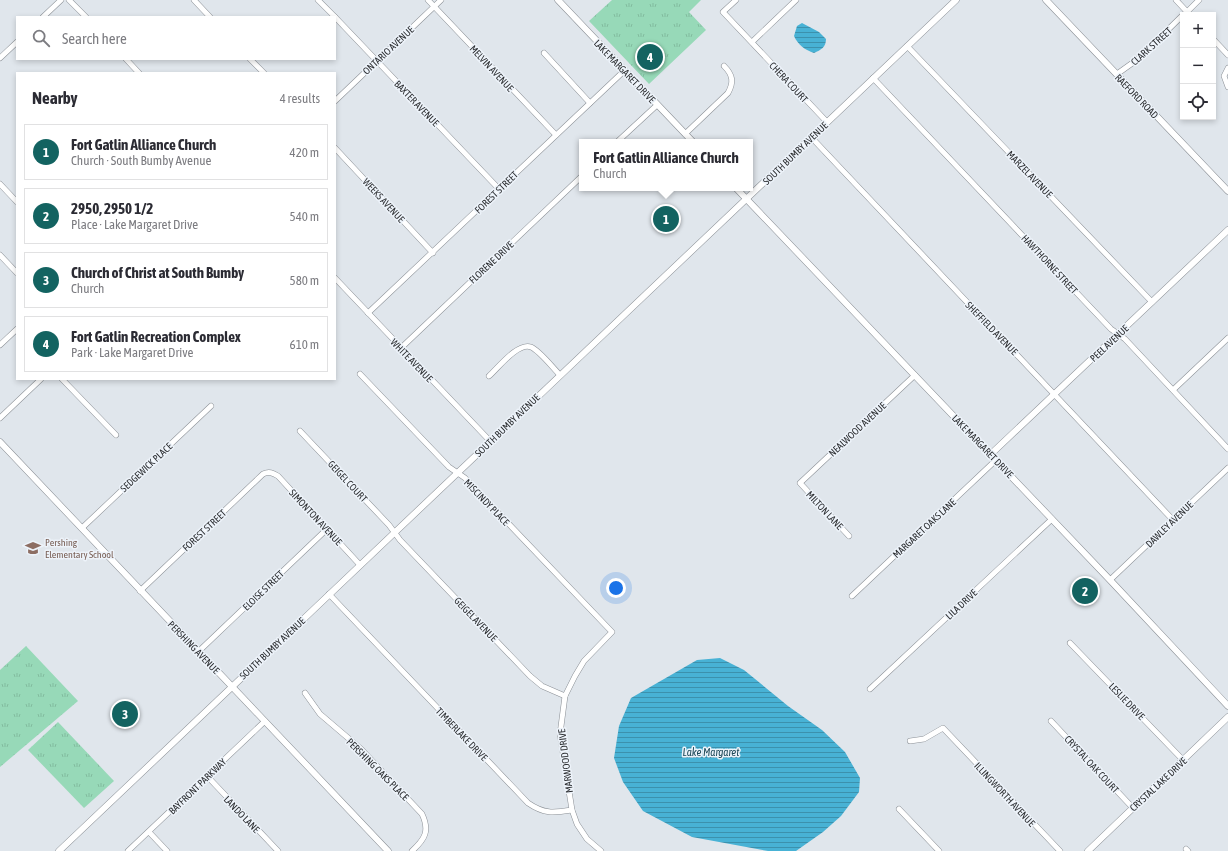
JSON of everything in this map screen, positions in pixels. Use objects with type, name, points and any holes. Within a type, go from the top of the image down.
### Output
[{"type":"street","points":[[44,16],[61,0]]},
{"type":"street","points":[[69,0],[85,16]]},
{"type":"street","points":[[194,0],[209,16]]},
{"type":"street","name":"BAXTER AVENUE","points":[[318,0],[334,16]]},
{"type":"street","name":"MELVIN AVENUE","points":[[428,0],[556,135]]},
{"type":"street","name":"ONTARIO AVENUE","points":[[336,99],[441,0]]},
{"type":"street","name":"LAKE MARGARET DRIVE","points":[[558,0],[690,139]]},
{"type":"street","name":"CHERA COURT","points":[[736,0],[723,12],[827,122]]},
{"type":"street","points":[[752,42],[796,0]]},
{"type":"street","name":"SOUTH BUMBY AVENUE","points":[[59,851],[956,0]]},
{"type":"street","name":"RAEFORD ROAD","points":[[1046,0],[1228,191]]},
{"type":"street","points":[[1176,0],[1185,12]]},
{"type":"street","name":"CLARK STREET","points":[[1188,12],[1199,0]]},
{"type":"street","name":"BAXTER AVENUE","points":[[336,18],[499,189]]},
{"type":"street","name":"CLARK STREET","points":[[1117,74],[1138,59],[1180,20]]},
{"type":"street","points":[[1216,42],[1228,55]]},
{"type":"street","points":[[0,58],[16,43]]},
{"type":"street","name":"MARZEL AVENUE","points":[[907,46],[1152,302]]},
{"type":"street","points":[[544,53],[590,103]]},
{"type":"street","points":[[127,60],[138,72]]},
{"type":"street","points":[[251,60],[263,72]]},
{"type":"street","points":[[685,134],[728,93],[732,86],[732,79],[730,72],[724,66]]},
{"type":"street","points":[[1228,68],[1224,76],[1228,87]]},
{"type":"street","name":"FOREST STREET","points":[[368,313],[624,71]]},
{"type":"street","name":"HAWTHORNE STREET","points":[[873,78],[1112,329],[1125,339],[1228,449]]},
{"type":"street","points":[[620,139],[657,105]]},
{"type":"street","name":"SHEFFIELD AVENUE","points":[[811,137],[1173,520]]},
{"type":"street","name":"WEEKS AVENUE","points":[[336,149],[433,253]]},
{"type":"street","name":"FLORENE DRIVE","points":[[401,348],[579,179]]},
{"type":"street","points":[[0,184],[16,201]]},
{"type":"street","name":"LAKE MARGARET DRIVE","points":[[739,191],[1228,706]]},
{"type":"street","name":"PEEL AVENUE","points":[[990,454],[1228,230]]},
{"type":"street","points":[[0,255],[16,272]]},
{"type":"street","name":"WHITE AVENUE","points":[[336,279],[490,442]]},
{"type":"street","points":[[0,345],[16,330]]},
{"type":"street","points":[[1173,390],[1228,338]]},
{"type":"street","points":[[489,376],[514,351],[526,346],[536,351],[560,375]]},
{"type":"street","name":"MISCINDY PLACE","points":[[360,374],[449,467],[465,478],[612,632]]},
{"type":"street","name":"NEALWOOD AVENUE","points":[[800,483],[915,375]]},
{"type":"street","points":[[0,418],[40,380]]},
{"type":"street","points":[[63,380],[116,434]]},
{"type":"street","name":"SEDGEWICK PLACE","points":[[82,528],[211,406]]},
{"type":"street","name":"GEIGEL COURT","points":[[300,431],[389,525],[394,533]]},
{"type":"street","name":"PERSHING AVENUE","points":[[0,442],[388,851]]},
{"type":"street","name":"MARGARET OAKS LANE","points":[[852,596],[996,460]]},
{"type":"street","name":"DAWLEY AVENUE","points":[[1110,580],[1228,468]]},
{"type":"street","name":"FOREST STREET","points":[[140,591],[263,474],[270,472]]},
{"type":"street","name":"SIMONTON AVENUE","points":[[270,472],[278,476],[360,565]]},
{"type":"street","name":"MILTON LANE","points":[[800,483],[849,536]]},
{"type":"street","name":"LILA DRIVE","points":[[870,689],[1052,519]]},
{"type":"street","name":"ELOISE STREET","points":[[198,652],[327,529]]},
{"type":"street","name":"GEIGEL AVENUE","points":[[394,533],[530,676],[542,686],[566,696]]},
{"type":"street","name":"TIMBERLAKE DRIVE","points":[[330,594],[528,803],[544,811],[554,812],[572,810]]},
{"type":"street","name":"MARWOOD DRIVE","points":[[572,810],[560,734],[566,696],[584,661],[612,632]]},
{"type":"street","name":"LESLIE DRIVE","points":[[1070,643],[1183,760]]},
{"type":"street","name":"PERSHING OAKS PLACE","points":[[305,693],[320,714],[361,749],[422,814],[427,828],[425,836],[412,851]]},
{"type":"street","name":"CRYSTAL LAKE DRIVE","points":[[1088,851],[1132,807],[1228,717]]},
{"type":"street","name":"CRYSTAL OAK COURT","points":[[1051,721],[1132,807]]},
{"type":"street","name":"BAYFRONT PARKWAY","points":[[128,851],[265,722]]},
{"type":"street","name":"ILLINGWORTH AVENUE","points":[[910,741],[924,739],[943,728],[1060,851]]},
{"type":"street","name":"LANDO LANE","points":[[206,776],[278,851]]},
{"type":"street","points":[[899,809],[939,851]]},
{"type":"street","points":[[572,810],[581,832],[601,851]]},
{"type":"street","points":[[149,832],[167,851]]},
{"type":"green space","points":[[612,0],[701,0],[689,12],[706,30],[649,84],[589,21]]},
{"type":"green space","points":[[26,646],[78,701],[0,767],[0,670]]},
{"type":"green space","points":[[58,722],[114,781],[84,808],[28,750]]},
{"type":"water","points":[[802,23],[819,32],[826,39],[824,46],[814,53],[800,45],[794,36],[797,26]]},
{"type":"water","name":"Lake Margaret","points":[[720,658],[744,670],[788,706],[822,730],[845,752],[860,778],[859,792],[841,816],[823,832],[796,851],[768,851],[692,837],[643,811],[623,782],[614,758],[619,726],[631,698],[697,660]]},
{"type":"place","name":"Fort Gatlin Recreation Complex","points":[[650,57]]},
{"type":"place","name":"Fort Gatlin Alliance Church","points":[[666,219]]},
{"type":"place","name":"Pershing Elementary School","points":[[33,548]]},
{"type":"place","name":"2950, 2950 1/2","points":[[1085,591]]},
{"type":"place","name":"Church of Christ at South Bumby","points":[[125,714]]}]
